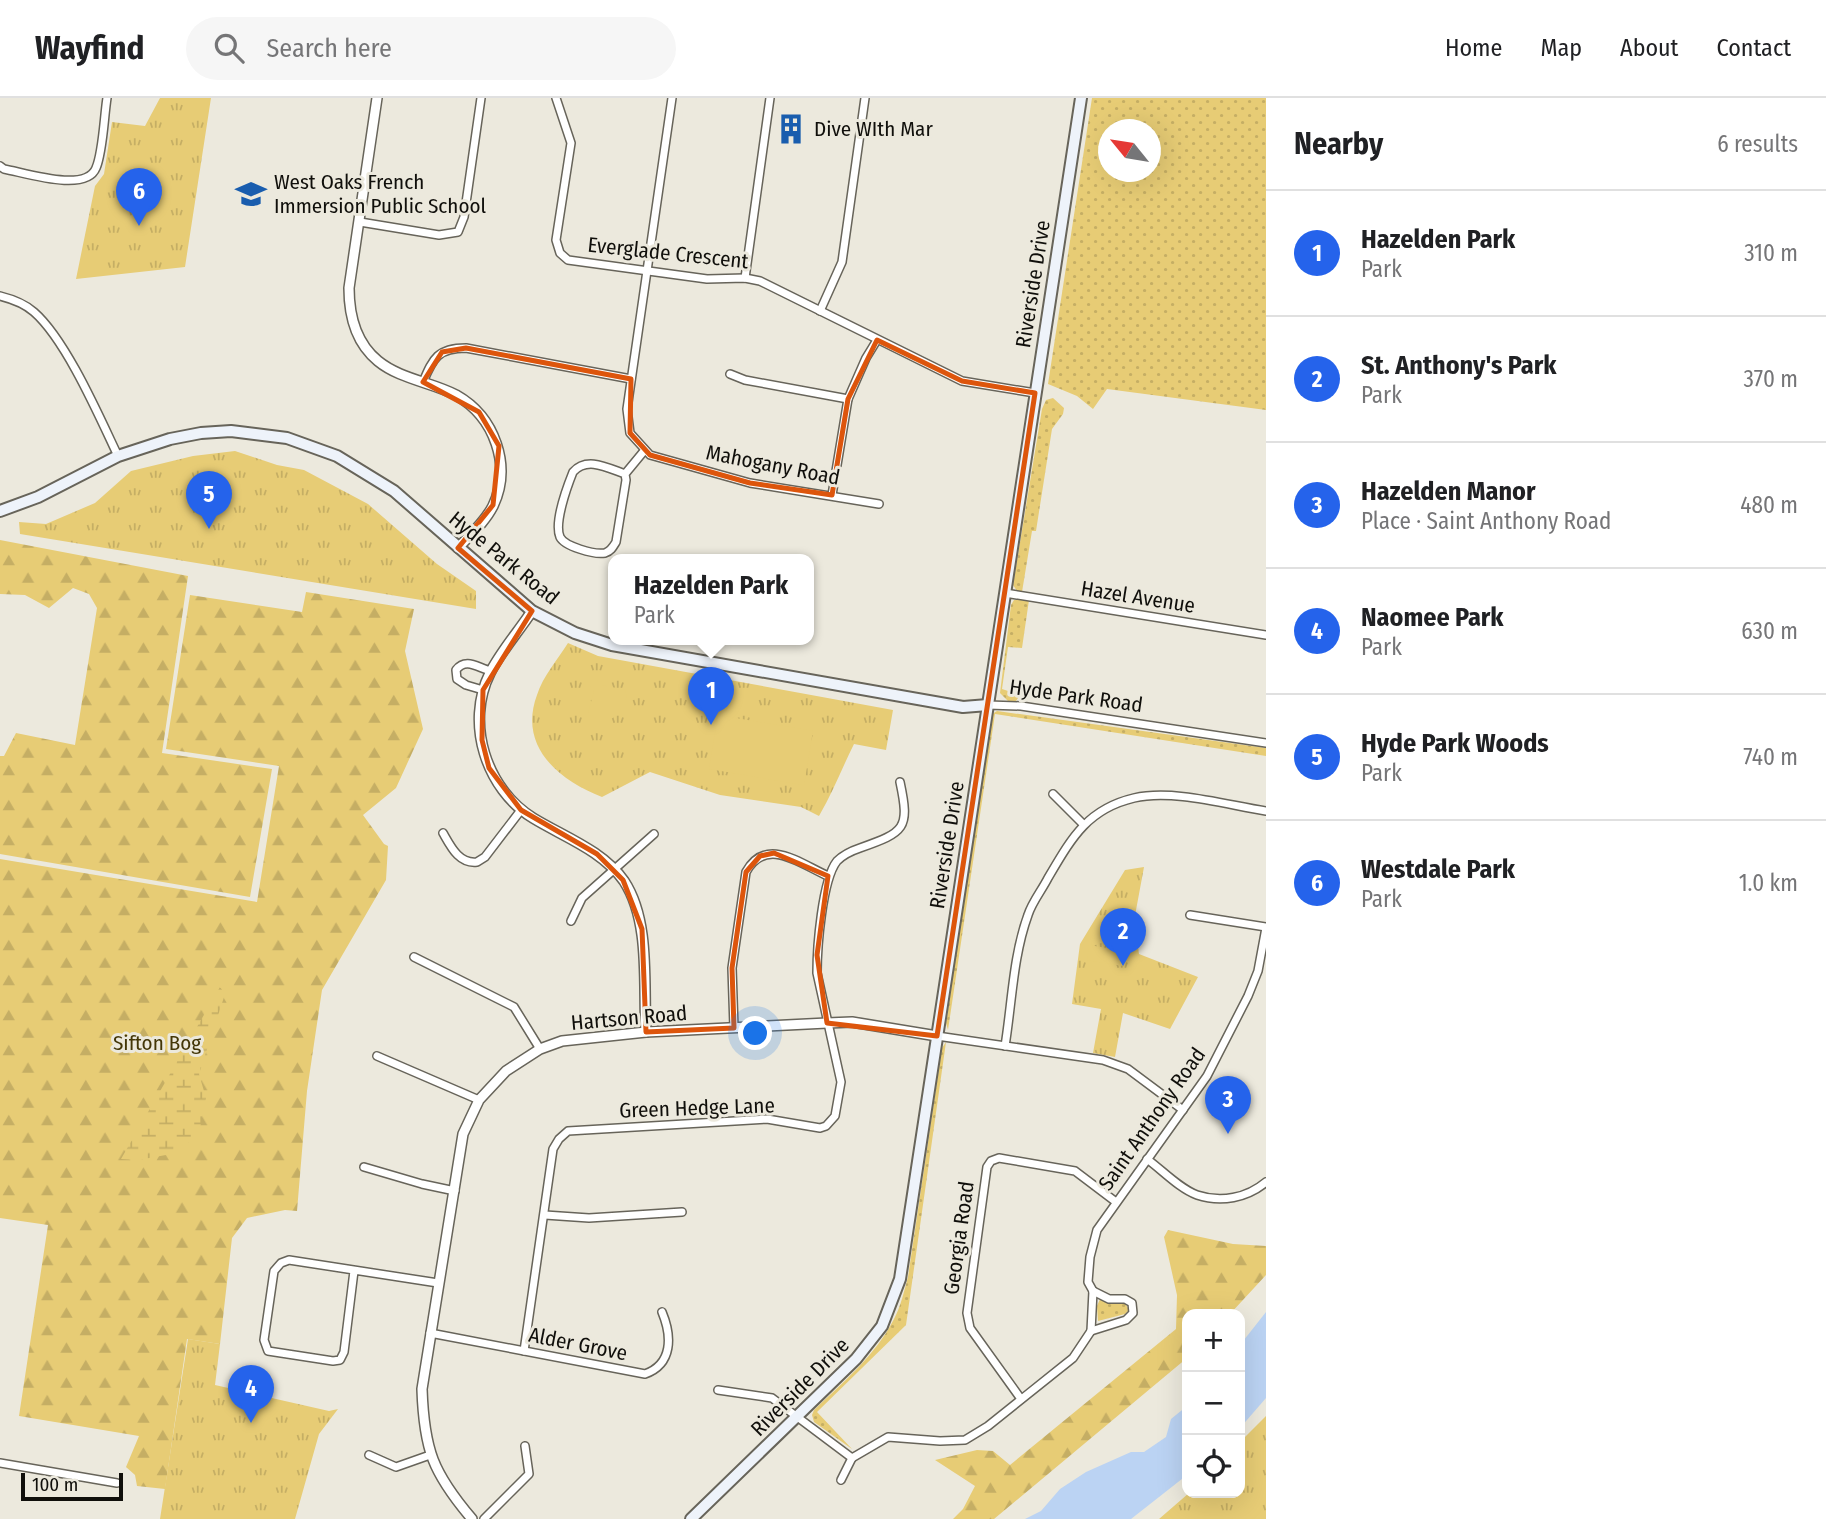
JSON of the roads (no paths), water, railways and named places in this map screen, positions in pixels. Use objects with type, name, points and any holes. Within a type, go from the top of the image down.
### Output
[{"type":"main road","name":"Riverside Drive","points":[[691,1519],[856,1360],[882,1326],[900,1279],[1081,98]]},
{"type":"main road","name":"Hyde Park Road","points":[[0,511],[38,497],[118,456],[154,443],[201,433],[246,432],[287,438],[337,456],[394,491],[532,611],[575,633],[608,644]]},
{"type":"main road","name":"Hyde Park Road","points":[[612,645],[963,707],[988,705]]},
{"type":"street","points":[[0,166],[75,182],[89,178],[96,169],[107,98]]},
{"type":"street","points":[[377,98],[349,288],[349,312],[356,330],[376,360],[405,376],[454,394],[479,412],[499,446],[500,479],[493,505],[485,519],[458,548]]},
{"type":"street","points":[[360,222],[439,234],[458,232],[464,216],[481,98]]},
{"type":"street","name":"Everglade Crescent","points":[[556,98],[571,143],[556,240],[560,253],[568,260],[707,279],[745,278],[775,287],[962,381],[1035,393]]},
{"type":"street","points":[[625,474],[645,451],[630,433],[627,409],[672,98]]},
{"type":"street","points":[[745,278],[770,98]]},
{"type":"street","points":[[820,311],[842,262],[865,98]]},
{"type":"street","points":[[0,296],[32,310],[54,335],[118,456]]},
{"type":"street","points":[[832,495],[848,399],[877,340]]},
{"type":"street","points":[[423,382],[432,362],[442,352],[453,348],[466,348],[631,379]]},
{"type":"street","points":[[730,374],[746,380],[848,399]]},
{"type":"street","name":"Mahogany Road","points":[[645,451],[713,474],[750,483],[879,505]]},
{"type":"street","points":[[592,464],[625,474],[613,548],[598,553],[567,545],[560,539],[557,527],[573,472],[578,467],[592,464]]},
{"type":"street","name":"Hazel Avenue","points":[[1005,593],[1266,635]]},
{"type":"street","points":[[532,611],[491,671],[484,690],[482,740],[489,768],[507,797],[522,810],[597,854],[623,880],[634,901],[642,929],[646,1032]]},
{"type":"street","points":[[484,690],[466,685],[457,679],[456,670],[460,665],[469,663],[491,671]]},
{"type":"street","name":"Hyde Park Road","points":[[988,705],[1021,706],[1266,744]]},
{"type":"street","points":[[734,1028],[732,968],[746,873],[752,861],[774,853],[828,876],[836,862],[846,853],[892,836],[899,830],[905,807],[900,782]]},
{"type":"street","points":[[1053,794],[1083,824]]},
{"type":"street","points":[[1006,1046],[1020,945],[1028,913],[1083,824],[1096,813],[1136,797],[1168,795],[1266,811]]},
{"type":"street","points":[[443,833],[452,849],[463,860],[477,862],[485,857],[522,810]]},
{"type":"street","points":[[571,921],[582,898],[654,834]]},
{"type":"street","name":"Green Hedge Lane","points":[[524,1352],[553,1149],[568,1131],[768,1119],[820,1128],[827,1126],[835,1116],[841,1082],[817,973],[828,876]]},
{"type":"street","points":[[1190,915],[1266,927]]},
{"type":"street","name":"Saint Anthony Road","points":[[1091,1331],[1093,1291],[1088,1282],[1090,1257],[1097,1230],[1207,1076],[1258,971],[1266,927]]},
{"type":"street","points":[[414,957],[514,1007],[540,1049]]},
{"type":"street","name":"Hartson Road","points":[[472,1519],[449,1492],[430,1455],[422,1390],[430,1333],[463,1134],[479,1100],[506,1071],[540,1049],[582,1038],[646,1032],[852,1022],[1103,1060],[1128,1069],[1183,1110]]},
{"type":"street","points":[[377,1056],[479,1100]]},
{"type":"street","name":"Georgia Road","points":[[1021,1399],[970,1328],[967,1314],[987,1167],[991,1161],[999,1158],[1075,1171],[1116,1202]]},
{"type":"street","points":[[1147,1159],[1196,1194],[1222,1199],[1244,1196],[1266,1182]]},
{"type":"street","points":[[364,1167],[454,1191]]},
{"type":"street","points":[[545,1215],[589,1218],[682,1212]]},
{"type":"street","points":[[354,1271],[344,1352],[340,1360],[268,1351],[264,1340],[274,1271],[281,1263],[289,1260],[438,1283]]},
{"type":"street","points":[[841,1480],[852,1458],[888,1437],[965,1440],[988,1426],[1073,1358],[1091,1331],[1126,1320],[1133,1312],[1132,1303],[1125,1298],[1110,1299],[1093,1291]]},
{"type":"street","name":"Alder Grove","points":[[430,1333],[645,1374],[659,1370],[665,1360],[669,1329],[662,1312]]},
{"type":"street","points":[[718,1390],[767,1396],[852,1458]]},
{"type":"street","points":[[484,1519],[529,1474],[525,1446]]},
{"type":"street","points":[[369,1455],[396,1467],[430,1455]]},
{"type":"street","points":[[0,1463],[117,1483]]},
{"type":"water","points":[[1266,1312],[1266,1398],[1245,1422],[1245,1372],[1245,1339]]},
{"type":"water","points":[[1182,1410],[1182,1479],[1131,1519],[1025,1519],[1041,1511],[1060,1489],[1086,1472],[1131,1452],[1144,1452],[1166,1437],[1171,1419]]},
{"type":"place","name":"Dive WIth Mar","points":[[791,129]]},
{"type":"place","name":"West Oaks French Immersion Public School","points":[[251,194]]},
{"type":"place","name":"Westdale Park","points":[[139,226]]},
{"type":"place","name":"Hyde Park Woods","points":[[209,529]]},
{"type":"place","name":"Hazelden Park","points":[[711,725]]},
{"type":"place","name":"St. Anthony's Park","points":[[1123,966]]},
{"type":"place","name":"Hazelden Manor","points":[[1228,1134]]},
{"type":"place","name":"Naomee Park","points":[[251,1423]]},
{"type":"park label","name":"Sifton Bog","points":[[157,1043]]}]
